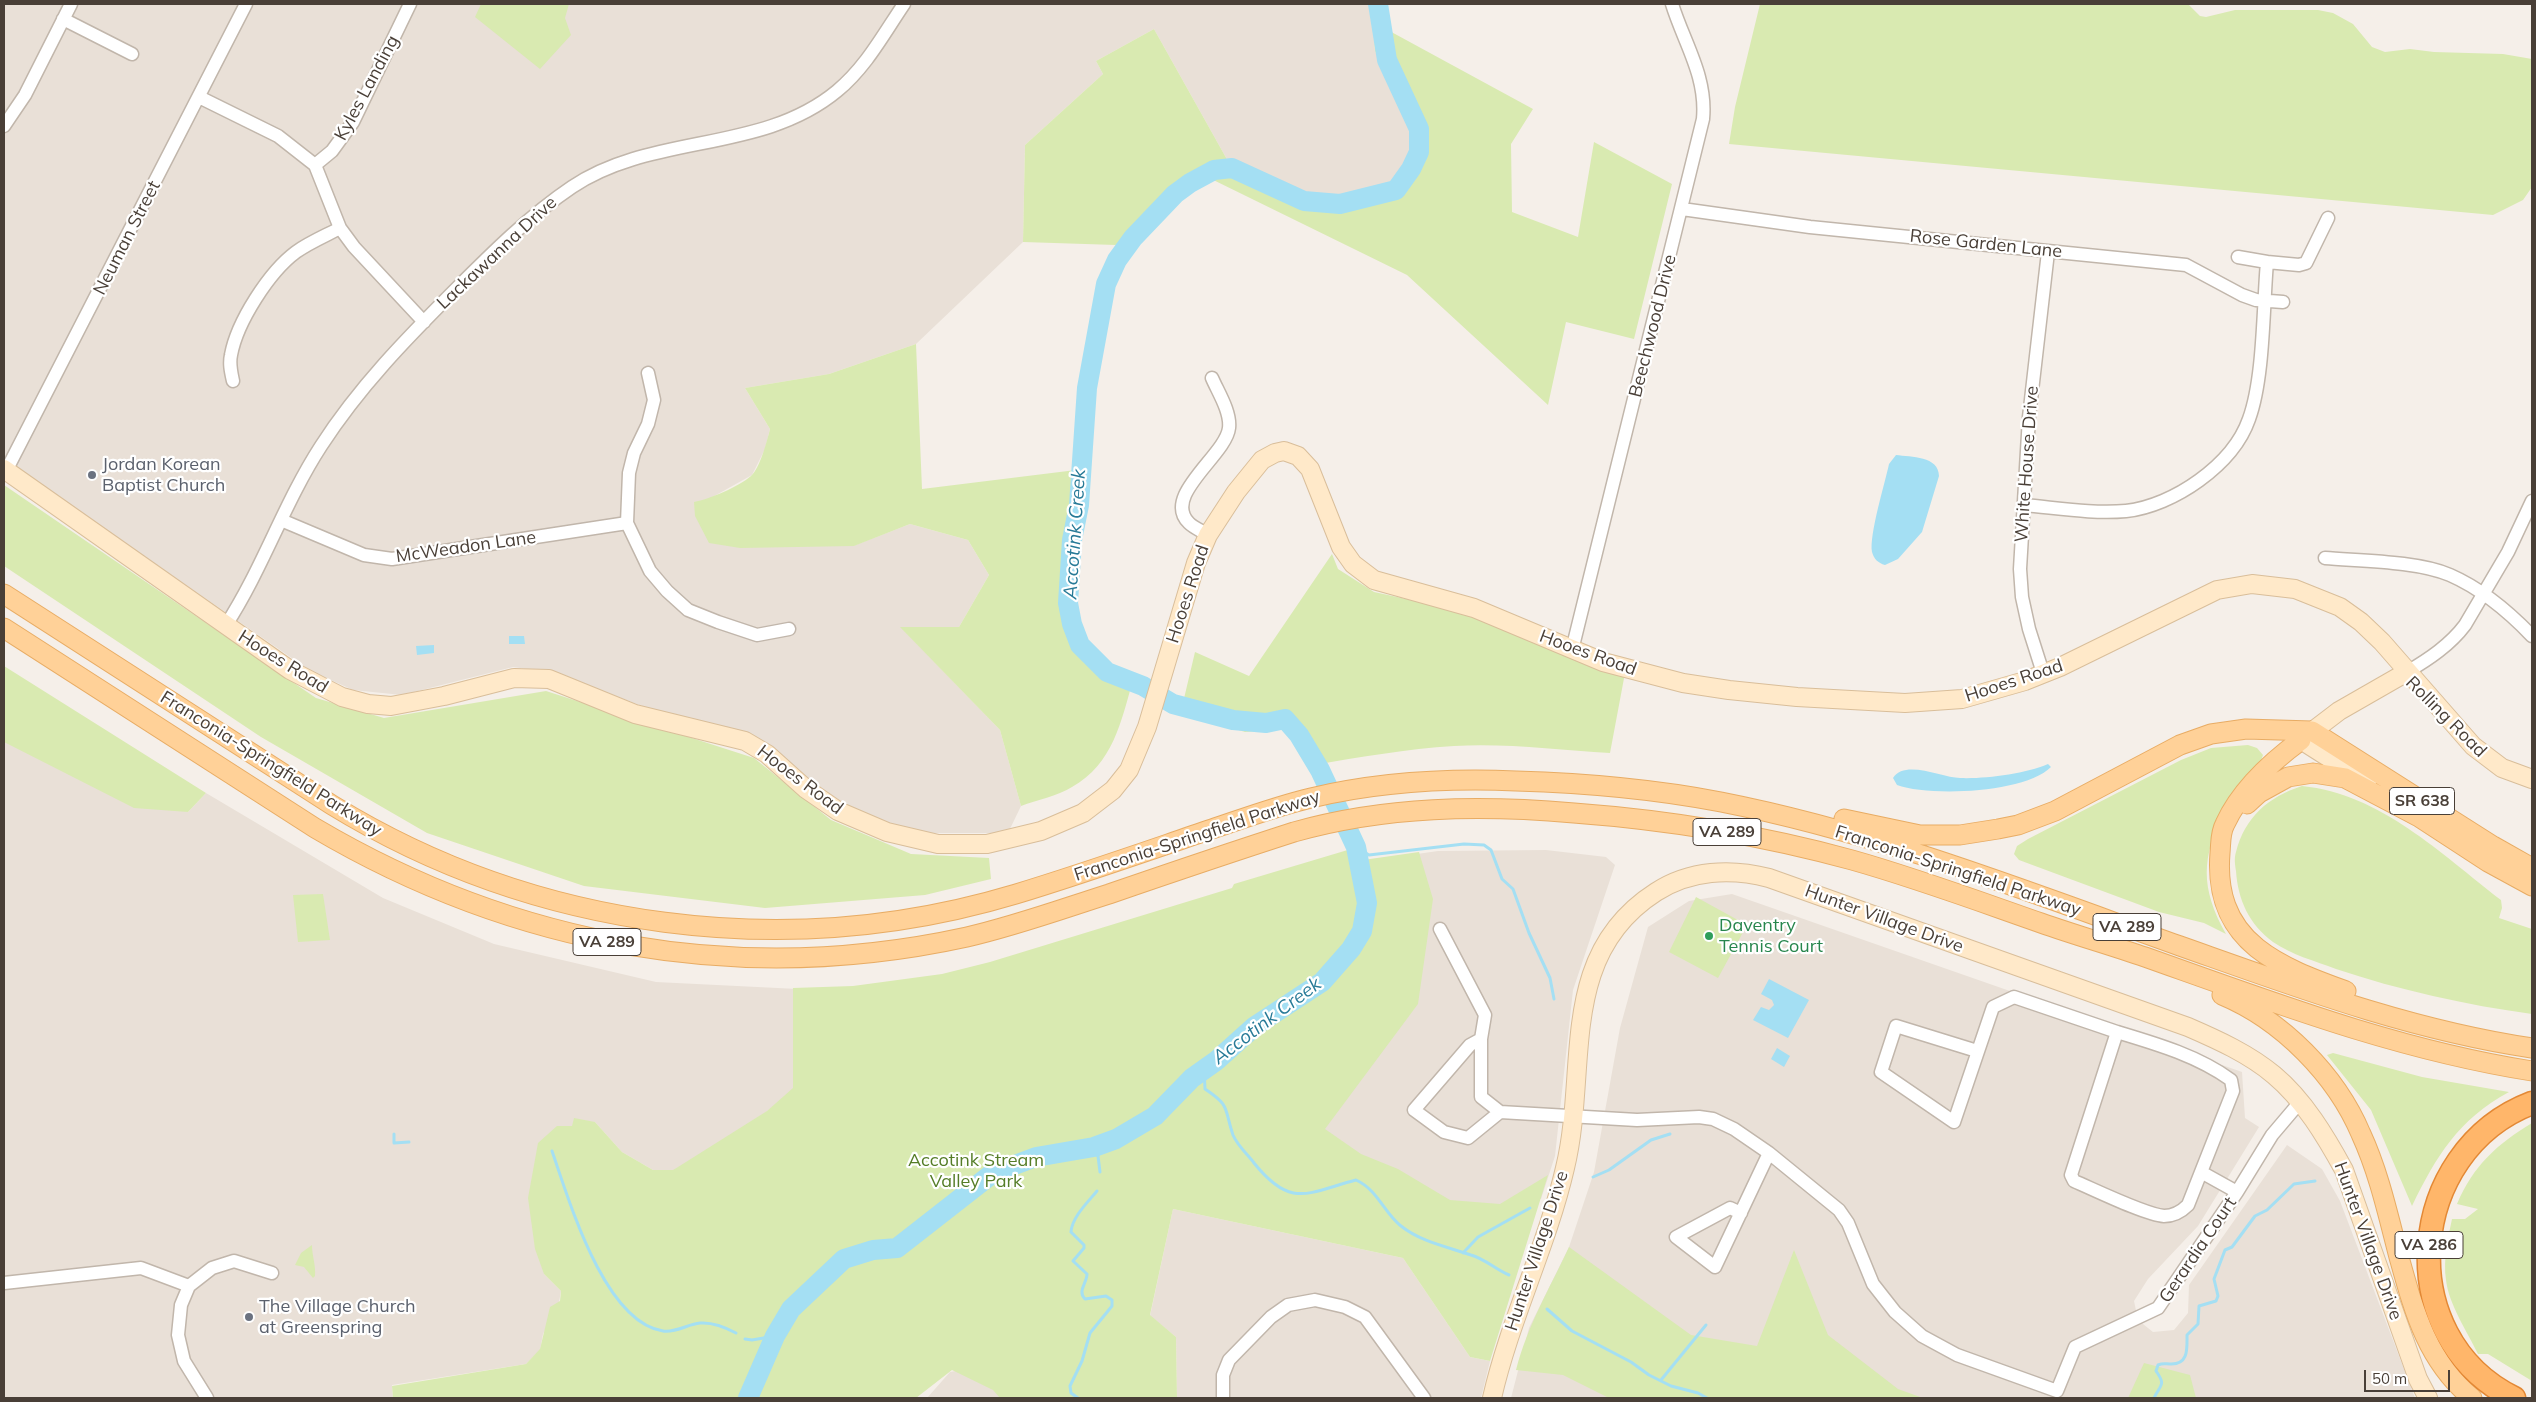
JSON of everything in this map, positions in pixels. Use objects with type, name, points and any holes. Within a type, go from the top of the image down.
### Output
[{"type":"highway","name":"VA 286","points":[[2514,1398],[2478,1374],[2452,1342],[2434,1297],[2428,1251],[2435,1208],[2447,1179],[2462,1154],[2494,1123],[2532,1103]]},
{"type":"main road","name":"Franconia-Springfield Parkway","points":[[4,594],[332,805],[387,836],[456,868],[503,886],[556,902],[630,918],[706,928],[768,931],[830,928],[913,918],[1015,895],[1266,811],[1334,793],[1397,784],[1471,780],[1555,782],[1635,789],[1722,802],[1912,852],[2352,1006],[2434,1029],[2532,1048]]},
{"type":"main road","name":"Franconia-Springfield Parkway","points":[[4,628],[309,825],[365,856],[428,887],[488,910],[569,934],[630,947],[715,957],[800,958],[842,956],[926,945],[967,937],[1035,918],[1274,838],[1332,822],[1400,812],[1481,808],[1531,810],[1622,817],[1720,831],[1801,847],[1874,866],[2383,1038],[2466,1059],[2532,1071]]},
{"type":"main road","points":[[1722,802],[1800,808],[1920,835],[1960,835],[2018,825],[2038,818],[2180,745],[2211,734],[2246,729],[2307,736]]},
{"type":"main road","points":[[2307,736],[2274,761],[2237,803],[2221,835],[2219,876],[2224,906],[2242,933],[2270,957],[2318,980],[2389,1007],[2500,1034],[2532,1044]]},
{"type":"main road","name":"SR 638","points":[[2307,736],[2532,868]]},
{"type":"main road","points":[[2220,855],[2232,826],[2250,800],[2278,782],[2301,774],[2325,774],[2353,781],[2418,817]]},
{"type":"main road","name":"SR 638","points":[[2418,817],[2488,862],[2532,886]]},
{"type":"main road","points":[[2042,924],[2121,958],[2238,1002],[2282,1033],[2318,1068],[2346,1104],[2367,1148],[2414,1311],[2425,1338],[2448,1374],[2472,1398]]},
{"type":"street","points":[[4,126],[25,95],[71,4]]},
{"type":"street","name":"Neuman Street","points":[[5,470],[246,4]]},
{"type":"street","name":"Kyles Landing","points":[[315,165],[332,151],[353,122],[410,4]]},
{"type":"street","name":"Lackawanna Drive","points":[[226,625],[243,598],[281,520],[320,447],[340,418],[399,346],[520,227],[554,200],[587,178],[639,156],[767,128],[798,116],[824,101],[849,80],[870,56],[904,4]]},
{"type":"street","name":"Beechwood Drive","points":[[1572,650],[1701,133],[1704,97],[1696,64],[1672,4]]},
{"type":"street","points":[[63,20],[132,54]]},
{"type":"street","points":[[199,96],[278,136],[315,165],[340,228],[354,247],[424,322]]},
{"type":"street","name":"Rose Garden Lane","points":[[1682,209],[1810,227],[2186,265],[2242,295],[2264,301],[2283,302]]},
{"type":"street","points":[[2238,257],[2300,265],[2306,263],[2328,218]]},
{"type":"street","points":[[233,381],[230,367],[234,344],[265,284],[279,267],[296,252],[340,228]]},
{"type":"street","name":"White House Drive","points":[[2043,674],[2029,629],[2022,597],[2020,569],[2029,417],[2048,252]]},
{"type":"street","points":[[2024,505],[2106,512],[2129,511],[2180,493],[2204,477],[2221,461],[2236,442],[2249,420],[2256,390],[2267,262]]},
{"type":"street","points":[[648,373],[654,400],[648,424],[634,453],[629,473],[627,523],[650,570],[667,591],[688,610],[757,635],[789,629]]},
{"type":"street","points":[[1208,535],[1184,518],[1183,504],[1187,489],[1220,449],[1228,432],[1228,415],[1212,378]]},
{"type":"street","name":"Hooes Road","points":[[5,470],[312,684],[342,697],[368,704],[392,706],[412,703],[514,678],[539,678],[561,682],[635,714],[745,741],[767,754],[806,789],[838,811],[887,832],[938,844],[972,845],[1003,841],[1041,831],[1083,813],[1104,798],[1122,779],[1136,757],[1147,727],[1196,563],[1208,535],[1236,492],[1262,460],[1275,452],[1290,452],[1304,461],[1310,469],[1341,547],[1353,564],[1367,576],[1386,585],[1474,608],[1603,662],[1683,682],[1729,690],[1853,701],[1905,703],[1962,699],[1984,694],[2043,674],[2093,652],[2202,596],[2230,586],[2252,584],[2295,589],[2340,607],[2370,630],[2408,672]]},
{"type":"street","points":[[2408,672],[2428,660],[2456,636],[2508,552],[2532,501]]},
{"type":"street","name":"McWeadon Lane","points":[[281,520],[364,555],[392,559],[627,523]]},
{"type":"street","points":[[2325,558],[2430,569],[2449,575],[2499,604],[2532,636]]},
{"type":"street","name":"Rolling Road","points":[[2307,736],[2351,704],[2408,672],[2482,755],[2512,773],[2532,779]]},
{"type":"street","name":"SR 638","points":[[2307,736],[2418,817]]},
{"type":"street","name":"Hunter Village Drive","points":[[1492,1398],[1500,1364],[1556,1204],[1566,1166],[1587,987],[1593,968],[1606,941],[1629,912],[1660,890],[1688,878],[1724,872],[1769,878],[2188,1027],[2220,1041],[2252,1059],[2274,1076],[2300,1102],[2330,1145],[2344,1170],[2418,1379],[2428,1398]]},
{"type":"street","points":[[1440,928],[1485,1015],[1481,1039],[1480,1096],[1500,1112],[1637,1120],[1699,1116],[1734,1129],[1769,1153],[1741,1213],[1715,1267],[1676,1237],[1730,1208],[1741,1213]]},
{"type":"street","points":[[1977,1051],[1896,1026],[1881,1072],[1954,1122],[1977,1051],[1994,1007],[2014,996],[2148,1041],[2212,1067],[2231,1080],[2233,1091],[2188,1205],[2181,1212],[2170,1216],[2161,1216],[2144,1210],[2074,1181],[2071,1175],[2117,1032]]},
{"type":"street","points":[[1481,1039],[1470,1045],[1414,1110],[1444,1132],[1468,1138],[1500,1112]]},
{"type":"street","name":"Gerardia Court","points":[[1769,1153],[1839,1210],[1848,1223],[1874,1284],[1895,1312],[1908,1325],[1927,1339],[1957,1355],[2057,1391],[2076,1347],[2158,1308],[2237,1192],[2272,1135],[2300,1102]]},
{"type":"street","points":[[2201,1172],[2237,1192]]},
{"type":"street","points":[[207,1398],[184,1361],[178,1335],[181,1305],[189,1286],[212,1268],[234,1261],[272,1273]]},
{"type":"street","points":[[4,1284],[141,1268],[189,1286]]},
{"type":"street","points":[[1223,1398],[1223,1375],[1229,1360],[1271,1317],[1288,1304],[1315,1300],[1345,1307],[1365,1317],[1424,1398]]},
{"type":"shaded area","points":[[4,4],[1372,4],[1375,51],[1418,142],[1400,182],[1320,204],[1229,163],[1154,29],[1096,61],[1103,74],[1025,145],[1023,242],[916,344],[829,374],[745,388],[770,429],[765,449],[752,475],[709,499],[853,546],[910,524],[968,540],[989,575],[959,627],[901,627],[1000,730],[1021,806],[1008,833],[912,833],[862,814],[815,785],[773,748],[666,715],[555,673],[513,667],[402,695],[353,690],[309,670],[4,459]]},
{"type":"shaded area","points":[[4,734],[188,812],[206,793],[383,898],[494,944],[656,982],[818,990],[821,1069],[765,1113],[677,1170],[653,1170],[622,1152],[595,1122],[544,1274],[561,1291],[559,1302],[543,1334],[540,1350],[526,1364],[392,1385],[393,1398],[4,1398]]},
{"type":"shaded area","points":[[1546,850],[1606,857],[1615,865],[1573,990],[1555,1156],[1541,1199],[1438,1217],[1338,1153],[1315,1131],[1416,1006],[1432,901],[1417,854],[1438,851]]},
{"type":"shaded area","points":[[1732,894],[2242,1072],[2245,1118],[2259,1127],[2198,1226],[2148,1279],[2134,1301],[2138,1320],[2153,1332],[2174,1330],[2188,1313],[2189,1285],[2287,1145],[2322,1169],[2340,1201],[2415,1398],[1511,1398],[1529,1328],[1569,1247],[1594,1172],[1620,1028],[1648,927],[1689,901]]},
{"type":"shaded area","points":[[1173,1209],[1403,1258],[1470,1357],[1490,1361],[1481,1398],[1177,1398],[1176,1337],[1150,1316]]},
{"type":"shaded area","points":[[1015,1360],[1029,1398],[927,1398],[950,1372]]},
{"type":"green space","points":[[481,4],[569,4],[565,18],[571,35],[540,69],[475,17]]},
{"type":"green space","points":[[1760,4],[2188,4],[2200,16],[2206,17],[2235,10],[2318,10],[2333,13],[2353,24],[2372,47],[2385,52],[2410,49],[2434,52],[2503,54],[2532,59],[2532,187],[2523,200],[2493,215],[1729,144],[1735,107]]},
{"type":"green space","points":[[1373,22],[1533,109],[1511,144],[1512,212],[1578,237],[1594,142],[1672,184],[1634,339],[1566,322],[1548,405],[1407,275],[1195,171],[1116,245],[1023,242],[1025,145],[1103,74],[1096,61],[1154,29],[1229,163],[1320,204],[1400,182],[1418,142],[1375,51]]},
{"type":"green space","points":[[916,344],[922,489],[1076,470],[1063,562],[1063,611],[1075,649],[1133,680],[1113,741],[1097,766],[1086,778],[1072,787],[1021,806],[1000,730],[900,627],[959,627],[989,575],[968,540],[910,524],[854,546],[740,548],[709,543],[695,516],[694,502],[716,495],[739,484],[751,476],[760,461],[770,429],[745,388],[829,374]]},
{"type":"green space","points":[[4,485],[316,698],[384,718],[546,691],[754,758],[831,820],[911,854],[989,858],[991,879],[925,895],[765,908],[584,886],[427,833],[261,737],[4,566]]},
{"type":"green space","points":[[1332,554],[1338,569],[1374,592],[1476,614],[1625,673],[1610,753],[1474,745],[1401,751],[1314,765],[1301,728],[1245,732],[1210,721],[1182,707],[1195,652],[1249,676]]},
{"type":"green space","points":[[4,666],[206,793],[188,812],[134,808],[4,742]]},
{"type":"green space","points":[[2248,745],[2257,748],[2263,755],[2261,761],[2236,791],[2217,828],[2208,858],[2208,887],[2212,902],[2226,934],[2204,923],[2159,912],[2019,860],[2014,854],[2017,846],[2028,839],[2181,760],[2211,748]]},
{"type":"green space","points":[[2302,786],[2331,791],[2384,813],[2432,846],[2501,900],[2502,908],[2499,918],[2532,929],[2532,1014],[2433,996],[2360,977],[2280,947],[2265,935],[2251,919],[2242,901],[2237,882],[2235,854],[2245,828],[2260,810],[2279,796]]},
{"type":"green space","name":"Accotink Stream Valley Park","points":[[1351,849],[1356,861],[1419,852],[1433,899],[1418,1004],[1325,1129],[1361,1154],[1398,1169],[1450,1200],[1500,1204],[1548,1175],[1490,1361],[1470,1357],[1403,1258],[1173,1209],[1150,1315],[1176,1337],[1177,1398],[1000,1398],[993,1390],[952,1370],[916,1398],[393,1398],[392,1386],[526,1364],[540,1349],[550,1307],[560,1301],[561,1291],[544,1274],[535,1249],[528,1198],[538,1143],[557,1126],[572,1126],[574,1118],[595,1122],[622,1152],[653,1170],[673,1170],[678,1167],[767,1111],[793,1088],[793,988],[853,986],[942,974],[990,962],[1232,888],[1234,884]]},
{"type":"green space","points":[[323,894],[330,940],[298,942],[293,895]]},
{"type":"green space","name":"Daventry Tennis Court","points":[[1696,897],[1747,925],[1718,978],[1669,952]]},
{"type":"green space","points":[[2333,1053],[2422,1077],[2509,1092],[2476,1114],[2462,1127],[2440,1155],[2412,1206],[2371,1110],[2327,1055]]},
{"type":"green space","points":[[2532,1123],[2532,1381],[2488,1354],[2478,1354],[2451,1299],[2446,1280],[2445,1264],[2452,1219],[2465,1219],[2478,1209],[2457,1204],[2463,1190],[2487,1157],[2508,1139]]},
{"type":"green space","points":[[312,1245],[315,1272],[313,1278],[304,1267],[295,1265],[301,1253]]},
{"type":"green space","points":[[1569,1247],[1691,1335],[1757,1346],[1794,1250],[1828,1335],[1898,1389],[1923,1398],[1609,1398],[1563,1375],[1516,1370],[1533,1322]]},
{"type":"green space","points":[[2144,1363],[2190,1375],[2196,1398],[2128,1398]]},
{"type":"water","points":[[1896,455],[1916,457],[1929,461],[1938,469],[1939,476],[1922,532],[1898,559],[1885,565],[1878,562],[1872,552],[1873,534],[1889,464]]},
{"type":"water","points":[[509,636],[524,636],[525,644],[509,644]]},
{"type":"water","points":[[434,645],[434,653],[417,655],[416,646]]},
{"type":"water","points":[[2048,764],[2051,767],[2038,776],[2000,787],[1977,790],[1931,791],[1912,789],[1897,785],[1893,778],[1906,770],[1925,771],[1960,778],[1993,777],[2028,771]]},
{"type":"water","points":[[1769,979],[1809,1000],[1788,1038],[1753,1020],[1761,1007],[1769,1010],[1774,1005],[1772,1000],[1761,994]]},
{"type":"water","points":[[1777,1048],[1790,1056],[1784,1067],[1771,1059]]},
{"type":"waterway","name":"Accotink Creek","points":[[748,1398],[775,1336],[791,1309],[844,1259],[873,1250],[897,1248],[993,1173],[1036,1157],[1094,1147],[1116,1139],[1155,1116],[1192,1078],[1216,1061],[1255,1026],[1322,982],[1351,949],[1362,931],[1367,903],[1356,847],[1320,770],[1299,735],[1285,719],[1266,723],[1233,720],[1173,704],[1143,686],[1107,672],[1080,645],[1072,624],[1068,603],[1072,540],[1079,505],[1087,388],[1106,284],[1117,260],[1133,238],[1175,194],[1190,183],[1214,170],[1232,168],[1304,201],[1340,204],[1396,190],[1411,169],[1419,152],[1419,129],[1387,60],[1378,4]]},
{"type":"waterway","points":[[1356,847],[1369,855],[1464,844],[1484,845],[1491,850],[1502,879],[1513,889],[1529,933],[1550,978],[1554,999]]},
{"type":"waterway","points":[[1204,1069],[1205,1089],[1223,1104],[1237,1142],[1267,1177],[1279,1187],[1300,1194],[1356,1180],[1364,1184],[1395,1221],[1409,1232],[1435,1244],[1476,1257],[1509,1275]]},
{"type":"waterway","points":[[394,1134],[394,1143],[409,1142]]},
{"type":"waterway","points":[[1593,1177],[1609,1170],[1651,1140],[1670,1134]]},
{"type":"waterway","points":[[1100,1172],[1098,1156],[1101,1144]]},
{"type":"waterway","points":[[552,1151],[568,1199],[592,1256],[606,1283],[623,1306],[642,1323],[663,1331],[673,1331],[695,1324],[710,1323],[736,1333]]},
{"type":"waterway","points":[[2154,1398],[2162,1382],[2156,1371],[2158,1365],[2176,1364],[2184,1359],[2187,1350],[2187,1335],[2198,1324],[2199,1306],[2216,1301],[2218,1296],[2214,1279],[2225,1250],[2232,1247],[2255,1216],[2267,1210],[2294,1184],[2315,1181]]},
{"type":"waterway","points":[[1078,1398],[1071,1393],[1070,1386],[1082,1361],[1090,1333],[1112,1306],[1112,1300],[1106,1296],[1085,1299],[1082,1290],[1087,1274],[1073,1261],[1084,1248],[1084,1245],[1071,1232],[1072,1226],[1081,1210],[1097,1191]]},
{"type":"waterway","points":[[1463,1253],[1478,1237],[1530,1208]]},
{"type":"waterway","points":[[1547,1309],[1572,1331],[1631,1362],[1649,1375],[1671,1386],[1698,1393],[1707,1398]]},
{"type":"waterway","points":[[1661,1380],[1706,1325]]},
{"type":"waterway","points":[[745,1339],[752,1340],[775,1336]]},
{"type":"place","name":"Jordan Korean Baptist Church","points":[[92,475]]},
{"type":"place","name":"Daventry Tennis Court","points":[[1709,936]]},
{"type":"place","name":"The Village Church at Greenspring","points":[[249,1317]]}]
